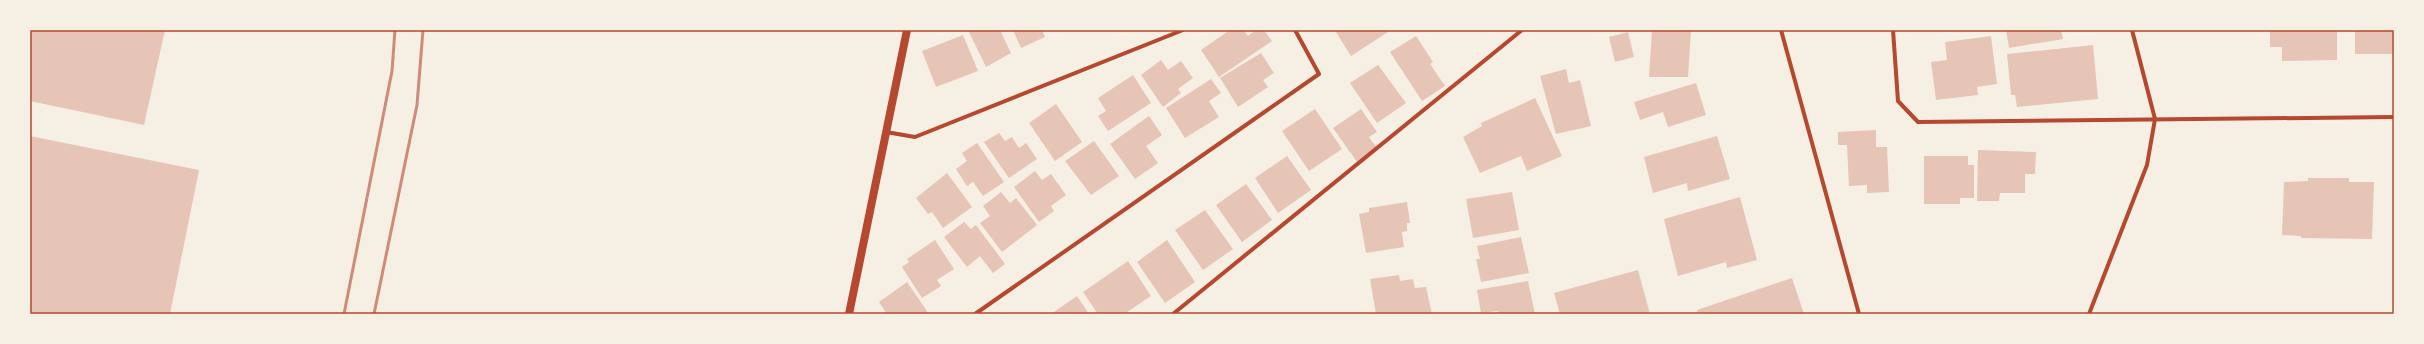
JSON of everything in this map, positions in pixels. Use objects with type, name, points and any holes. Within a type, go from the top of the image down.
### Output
[{"type":"main road","points":[[849,314],[907,30]]},
{"type":"street","points":[[886,132],[915,137],[1183,30]]},
{"type":"street","points":[[975,314],[1319,74],[1295,30]]},
{"type":"street","points":[[1172,314],[1522,30]]},
{"type":"street","points":[[1781,30],[1860,314]]},
{"type":"street","points":[[1893,30],[1898,101],[1918,122],[2394,117]]},
{"type":"street","points":[[2089,314],[2147,165],[2155,119],[2132,30]]},
{"type":"building","points":[[30,30],[165,30],[144,125],[30,101]]},
{"type":"building","points":[[968,30],[1000,30],[1011,53],[986,67]]},
{"type":"building","points":[[1013,30],[1042,30],[1045,37],[1021,48]]},
{"type":"building","points":[[1230,30],[1243,30],[1248,36],[1256,30],[1264,30],[1272,41],[1219,77],[1201,50]]},
{"type":"building","points":[[1338,30],[1391,30],[1351,56],[1336,32]]},
{"type":"building","points":[[1652,30],[1691,30],[1688,77],[1649,77]]},
{"type":"building","points":[[2006,30],[2061,30],[2063,39],[2009,48]]},
{"type":"building","points":[[2270,30],[2337,30],[2337,60],[2282,61],[2282,47],[2270,47]]},
{"type":"building","points":[[2355,30],[2394,30],[2394,54],[2355,54]]},
{"type":"building","points":[[1628,32],[1634,57],[1615,62],[1609,37]]},
{"type":"building","points":[[963,35],[978,71],[936,87],[922,51]]},
{"type":"building","points":[[1416,36],[1433,62],[1430,64],[1445,86],[1422,101],[1390,52]]},
{"type":"building","points":[[1991,36],[1997,84],[1977,87],[1978,95],[1936,100],[1931,62],[1947,60],[1945,42]]},
{"type":"building","points":[[2093,45],[2098,99],[2017,107],[2015,95],[2011,95],[2007,54]]},
{"type":"building","points":[[1261,53],[1274,73],[1263,80],[1268,87],[1238,107],[1220,78]]},
{"type":"building","points":[[1161,60],[1168,70],[1181,61],[1193,78],[1178,89],[1181,93],[1163,107],[1141,75]]},
{"type":"building","points":[[1378,65],[1406,103],[1377,123],[1350,83]]},
{"type":"building","points":[[1566,69],[1569,83],[1580,80],[1591,126],[1556,134],[1540,76]]},
{"type":"building","points":[[1133,75],[1151,103],[1108,131],[1098,116],[1106,111],[1098,98]]},
{"type":"building","points":[[1211,79],[1221,93],[1209,101],[1219,117],[1185,138],[1166,108]]},
{"type":"building","points":[[1696,83],[1706,115],[1668,127],[1663,112],[1640,120],[1634,102]]},
{"type":"building","points":[[1535,98],[1562,156],[1527,171],[1521,156],[1480,173],[1463,137],[1482,126],[1481,123]]},
{"type":"building","points":[[1056,104],[1082,142],[1055,161],[1029,123]]},
{"type":"building","points":[[1315,109],[1342,149],[1309,171],[1282,131]]},
{"type":"building","points":[[1361,109],[1377,132],[1369,137],[1377,148],[1357,162],[1333,128]]},
{"type":"building","points":[[1149,116],[1162,135],[1146,146],[1158,163],[1135,179],[1110,144]]},
{"type":"building","points":[[1876,130],[1876,147],[1887,147],[1889,192],[1867,193],[1867,185],[1849,186],[1847,145],[1838,145],[1838,132]]},
{"type":"building","points":[[999,133],[1005,141],[1012,137],[1019,148],[1026,143],[1037,159],[1009,178],[984,142]]},
{"type":"building","points":[[30,136],[199,170],[170,314],[30,314]]},
{"type":"building","points":[[1717,136],[1730,179],[1688,191],[1687,183],[1653,193],[1644,157]]},
{"type":"building","points":[[1094,141],[1119,176],[1091,195],[1065,161]]},
{"type":"building","points":[[977,143],[1004,182],[983,196],[973,182],[967,186],[956,169],[967,161],[962,153]]},
{"type":"building","points":[[1978,150],[2036,152],[2035,174],[2025,174],[2025,193],[2000,193],[1999,201],[1977,201]]},
{"type":"building","points":[[1287,156],[1311,190],[1278,213],[1255,178]]},
{"type":"building","points":[[1924,156],[1968,156],[1968,165],[1974,165],[1974,198],[1960,198],[1960,204],[1924,204]]},
{"type":"building","points":[[1035,171],[1042,180],[1051,174],[1066,195],[1051,206],[1054,211],[1039,222],[1014,187]]},
{"type":"building","points":[[947,173],[972,207],[943,228],[932,212],[928,214],[916,198]]},
{"type":"building","points":[[2308,178],[2349,178],[2349,182],[2374,182],[2372,239],[2301,238],[2301,236],[2282,235],[2284,182],[2308,181]]},
{"type":"building","points":[[1246,184],[1272,220],[1242,242],[1216,205]]},
{"type":"building","points":[[1001,192],[1010,203],[1016,198],[1037,225],[1002,252],[980,223],[990,216],[983,206]]},
{"type":"building","points":[[1512,192],[1519,230],[1473,238],[1466,199]]},
{"type":"building","points":[[1740,197],[1757,260],[1727,268],[1726,262],[1678,276],[1664,219]]},
{"type":"building","points":[[1407,202],[1410,223],[1407,223],[1407,231],[1402,232],[1404,247],[1366,253],[1359,214],[1369,212],[1369,208]]},
{"type":"building","points":[[1205,210],[1233,249],[1203,270],[1175,230]]},
{"type":"building","points":[[964,222],[971,229],[976,225],[1005,264],[993,273],[980,256],[967,267],[944,237]]},
{"type":"building","points":[[1521,237],[1529,273],[1481,282],[1476,259],[1480,259],[1477,246]]},
{"type":"building","points":[[935,240],[954,269],[937,280],[941,286],[922,298],[902,267],[909,262],[907,259]]},
{"type":"building","points":[[1167,240],[1195,282],[1165,303],[1137,262]]},
{"type":"building","points":[[1128,261],[1151,296],[1124,314],[1098,314],[1083,292]]},
{"type":"building","points":[[1638,270],[1650,314],[1560,314],[1554,293]]},
{"type":"building","points":[[1399,275],[1400,281],[1413,279],[1415,288],[1426,287],[1432,314],[1376,314],[1370,279]]},
{"type":"building","points":[[1792,278],[1804,314],[1698,314],[1697,310]]},
{"type":"building","points":[[1528,281],[1535,314],[1498,314],[1498,311],[1481,313],[1477,290]]},
{"type":"building","points":[[907,282],[929,314],[887,314],[879,302]]},
{"type":"building","points":[[1077,296],[1089,314],[1051,314]]},
{"type":"railway","points":[[344,314],[392,71],[395,30]]},
{"type":"railway","points":[[374,314],[417,105],[423,30]]}]
